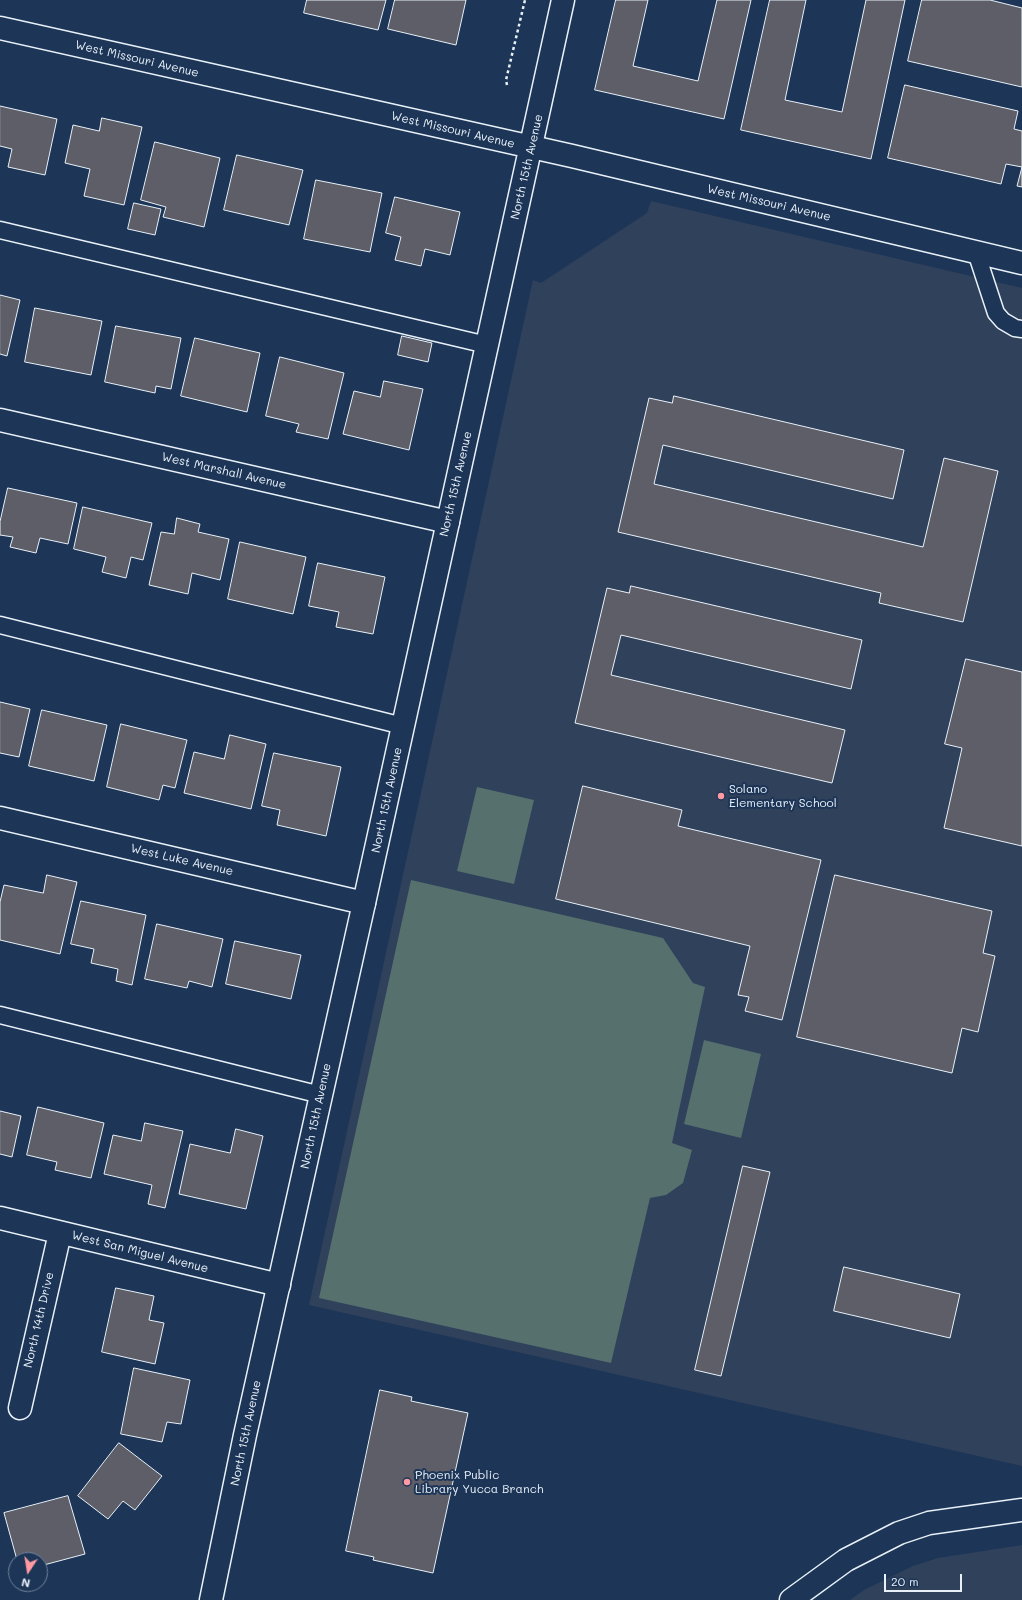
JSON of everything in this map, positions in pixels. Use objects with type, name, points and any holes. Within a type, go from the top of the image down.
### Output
[{"type":"street","name":"North 15th Avenue","points":[[211,1600],[245,1435],[564,0]]},
{"type":"street","name":"West Missouri Avenue","points":[[0,28],[531,148],[1022,263]]},
{"type":"street","name":"West Marshall Avenue","points":[[0,420],[448,522]]},
{"type":"street","name":"West Luke Avenue","points":[[0,818],[364,903]]},
{"type":"street","name":"West San Miguel Avenue","points":[[0,1218],[279,1286]]},
{"type":"street","name":"North 14th Drive","points":[[20,1408],[60,1232]]},
{"type":"street","points":[[791,1600],[846,1560],[899,1534],[930,1523],[1022,1510]]},
{"type":"lane","points":[[0,230],[487,345]]},
{"type":"lane","points":[[976,252],[996,313],[1003,321],[1015,328],[1022,329]]},
{"type":"lane","points":[[0,625],[403,726]]},
{"type":"lane","points":[[0,1015],[321,1095]]},
{"type":"path","points":[[507,84],[506,80],[525,0]]},
{"type":"shaded area","name":"Solano Elementary School","points":[[651,201],[1022,288],[1022,1466],[309,1305],[533,280],[541,283],[647,213]]},
{"type":"shaded area","points":[[1022,1545],[1022,1600],[850,1600],[864,1590],[913,1566],[938,1558]]},
{"type":"green space","points":[[477,787],[534,800],[514,884],[457,871]]},
{"type":"green space","points":[[411,880],[663,938],[693,983],[705,987],[672,1143],[692,1150],[683,1183],[666,1195],[650,1198],[611,1363],[319,1298]]},
{"type":"green space","points":[[704,1040],[761,1054],[741,1138],[684,1124]]},
{"type":"building","points":[[307,0],[386,0],[378,30],[304,13]]},
{"type":"building","points":[[395,0],[466,0],[456,45],[388,29]]},
{"type":"building","points":[[616,0],[648,0],[633,66],[698,81],[717,0],[751,0],[724,119],[595,90]]},
{"type":"building","points":[[770,0],[806,0],[785,100],[842,112],[866,0],[905,0],[871,159],[741,130]]},
{"type":"building","points":[[922,0],[990,0],[1022,8],[1022,87],[908,61]]},
{"type":"building","points":[[905,85],[1018,111],[1014,129],[1022,131],[1022,167],[1006,164],[1001,184],[888,158]]},
{"type":"building","points":[[0,106],[57,119],[45,175],[8,167],[12,149],[0,146]]},
{"type":"building","points":[[102,118],[142,127],[124,205],[84,196],[90,169],[65,163],[73,125],[99,131]]},
{"type":"building","points":[[155,142],[220,158],[204,227],[163,217],[166,207],[141,200]]},
{"type":"building","points":[[237,155],[303,170],[289,225],[224,210]]},
{"type":"building","points":[[1022,167],[1022,187],[1017,186]]},
{"type":"building","points":[[316,180],[382,193],[370,252],[304,239]]},
{"type":"building","points":[[395,197],[460,212],[450,255],[425,249],[421,266],[395,260],[401,237],[386,233]]},
{"type":"building","points":[[134,203],[161,209],[155,235],[128,229]]},
{"type":"building","points":[[0,295],[20,300],[7,356],[0,354]]},
{"type":"building","points":[[35,308],[102,321],[91,375],[25,362]]},
{"type":"building","points":[[116,326],[181,338],[171,389],[156,386],[155,393],[105,382]]},
{"type":"building","points":[[402,336],[432,343],[428,362],[398,355]]},
{"type":"building","points":[[195,338],[260,353],[247,412],[181,396]]},
{"type":"building","points":[[280,357],[344,373],[328,439],[296,432],[299,424],[266,416]]},
{"type":"building","points":[[384,381],[423,389],[409,450],[343,434],[354,391],[380,397]]},
{"type":"building","points":[[674,396],[904,450],[893,499],[663,445],[654,484],[923,547],[944,458],[998,471],[963,622],[879,603],[881,593],[618,532],[649,398],[672,403]]},
{"type":"building","points":[[8,488],[77,503],[68,544],[40,538],[36,553],[10,547],[13,537],[0,535],[0,522]]},
{"type":"building","points":[[83,507],[152,523],[143,560],[131,557],[126,578],[102,572],[106,557],[74,549]]},
{"type":"building","points":[[177,518],[200,524],[198,532],[229,539],[220,580],[192,573],[188,594],[149,585],[161,532],[174,534]]},
{"type":"building","points":[[240,542],[306,557],[293,614],[228,599]]},
{"type":"building","points":[[318,563],[385,577],[373,634],[336,627],[339,612],[309,606]]},
{"type":"building","points":[[631,586],[862,640],[851,689],[621,635],[611,675],[845,730],[832,783],[575,723],[607,588],[629,593]]},
{"type":"building","points":[[966,659],[1022,672],[1022,846],[944,828],[962,748],[945,744]]},
{"type":"building","points":[[0,702],[30,709],[19,757],[0,753]]},
{"type":"building","points":[[42,710],[107,725],[94,781],[29,766]]},
{"type":"building","points":[[121,724],[187,740],[175,788],[163,785],[159,800],[107,787]]},
{"type":"building","points":[[230,735],[266,744],[251,809],[184,793],[194,752],[224,759]]},
{"type":"building","points":[[274,753],[341,767],[326,836],[277,825],[280,810],[262,806]]},
{"type":"building","points":[[583,786],[682,810],[678,826],[821,860],[782,1020],[745,1011],[749,997],[738,995],[750,946],[556,899]]},
{"type":"building","points":[[47,875],[77,882],[60,954],[0,940],[0,902],[4,885],[43,893]]},
{"type":"building","points":[[835,875],[992,911],[983,953],[995,956],[978,1032],[962,1028],[952,1073],[797,1037]]},
{"type":"building","points":[[81,901],[146,915],[132,985],[116,981],[118,969],[91,963],[94,949],[71,944]]},
{"type":"building","points":[[157,924],[223,939],[212,987],[189,981],[187,988],[145,979]]},
{"type":"building","points":[[235,941],[301,955],[291,999],[226,984]]},
{"type":"building","points":[[38,1107],[104,1123],[91,1178],[55,1170],[57,1162],[27,1155]]},
{"type":"building","points":[[0,1111],[21,1116],[12,1157],[0,1154]]},
{"type":"building","points":[[145,1123],[183,1131],[165,1208],[148,1204],[152,1185],[104,1174],[113,1135],[141,1141]]},
{"type":"building","points":[[236,1129],[263,1136],[246,1209],[179,1194],[190,1144],[230,1153]]},
{"type":"building","points":[[743,1166],[770,1172],[721,1376],[695,1370]]},
{"type":"building","points":[[844,1267],[960,1294],[950,1338],[834,1311]]},
{"type":"building","points":[[116,1288],[154,1296],[149,1320],[164,1323],[155,1364],[102,1352]]},
{"type":"building","points":[[134,1368],[190,1380],[181,1424],[167,1422],[162,1442],[121,1434]]},
{"type":"building","name":"Phoenix Public Library Yucca Branch","points":[[380,1390],[412,1397],[411,1401],[468,1413],[433,1573],[373,1560],[374,1557],[346,1551]]},
{"type":"building","points":[[119,1443],[162,1476],[135,1510],[123,1501],[108,1519],[78,1496]]},
{"type":"building","points":[[68,1496],[85,1554],[48,1564],[48,1552],[15,1552],[4,1513]]},
{"type":"place","name":"Solano Elementary School","points":[[721,796]]},
{"type":"place","name":"Phoenix Public Library Yucca Branch","points":[[407,1482]]}]
